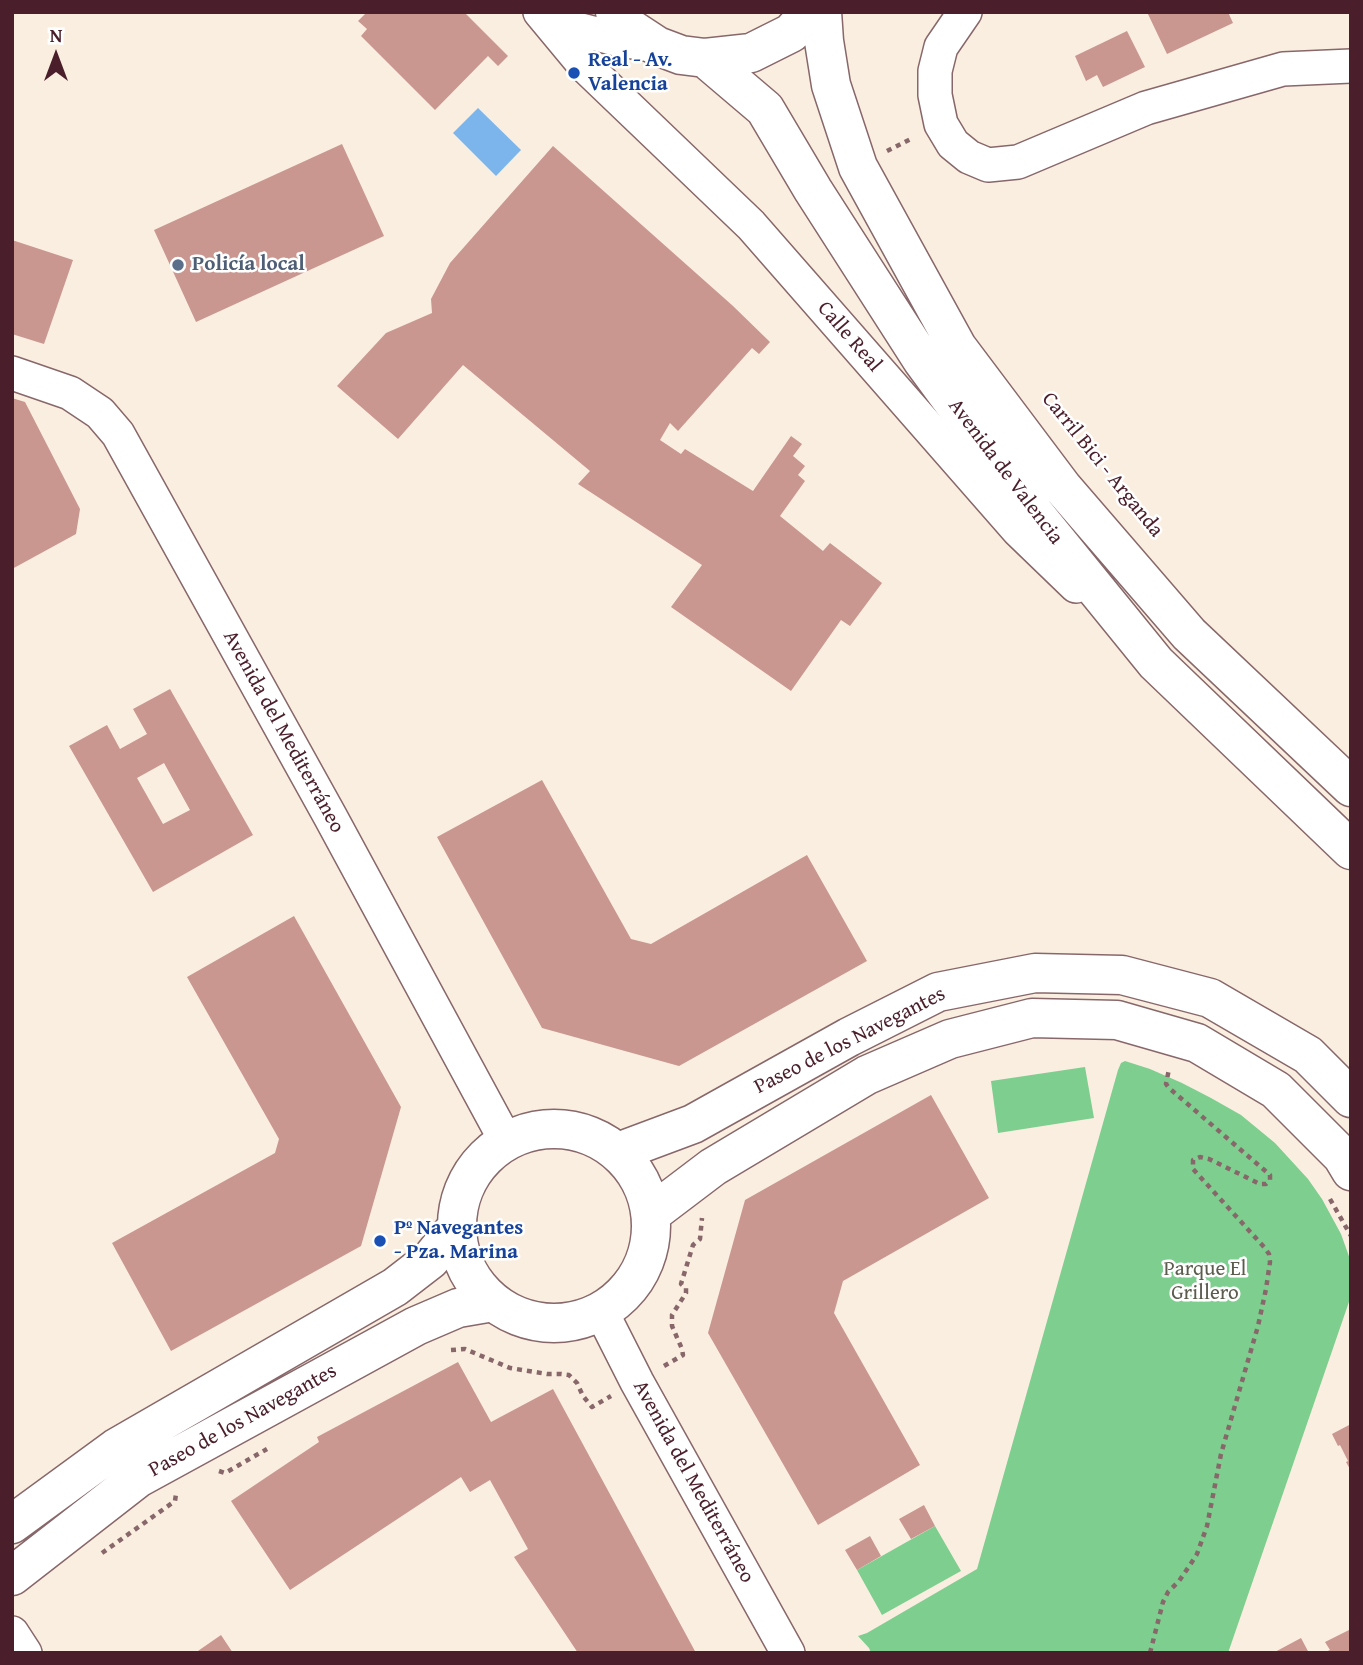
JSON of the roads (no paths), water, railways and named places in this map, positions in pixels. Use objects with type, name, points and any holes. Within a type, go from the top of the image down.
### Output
[{"type":"main road","points":[[615,12],[625,25],[657,46],[681,55],[705,58],[751,53],[791,33],[810,12]]},
{"type":"main road","name":"Avenida de Valencia","points":[[822,12],[831,85],[858,167],[957,347],[1063,488],[1189,634],[1351,787]]},
{"type":"main road","name":"Avenida de Valencia","points":[[705,58],[765,109],[813,190],[922,360],[1035,514],[1156,663],[1351,850]]},
{"type":"main road","name":"Paseo de los Navegantes","points":[[618,1152],[693,1124],[849,1037],[937,992],[1035,973],[1122,975],[1210,998],[1308,1055],[1351,1098]]},
{"type":"main road","name":"Paseo de los Navegantes","points":[[651,1214],[713,1167],[867,1075],[950,1038],[1032,1018],[1117,1020],[1171,1062],[1197,1043],[1276,1090],[1342,1156],[1338,1182]]},
{"type":"main road","points":[[564,1129],[593,1137],[618,1152],[634,1170],[645,1191],[651,1214],[650,1242],[641,1270],[624,1293],[601,1311],[574,1321],[546,1323],[518,1316],[493,1302],[474,1281],[461,1256],[456,1228],[459,1202],[469,1178],[485,1157],[506,1141],[534,1131],[564,1129]]},
{"type":"main road","name":"Paseo de los Navegantes","points":[[12,1524],[116,1448],[395,1287],[430,1260],[456,1228]]},
{"type":"main road","name":"Paseo de los Navegantes","points":[[12,1576],[138,1478],[416,1326],[458,1308],[493,1302]]},
{"type":"street","points":[[965,12],[941,47],[934,71],[935,95],[941,124],[953,144],[969,158],[988,165],[1018,162],[1146,108],[1283,69],[1351,66]]},
{"type":"street","name":"Calle Real","points":[[540,13],[577,29],[657,46]]},
{"type":"street","name":"Calle Real","points":[[540,13],[584,65],[751,225],[1018,530],[1156,663]]},
{"type":"street","name":"Avenida del Mediterráneo","points":[[12,373],[70,393],[100,413],[118,434],[506,1141]]},
{"type":"street","name":"Avenida del Mediterráneo","points":[[601,1311],[637,1382],[788,1653]]},
{"type":"street","points":[[12,1633],[25,1653]]},
{"type":"water","points":[[478,108],[521,150],[496,176],[453,133]]},
{"type":"place","name":"Real - Av. Valencia","points":[[574,73]]},
{"type":"place","name":"Policía local","points":[[178,265]]},
{"type":"place","name":"Pº Navegantes - Pza. Marina","points":[[380,1241]]},
{"type":"park label","name":"Parque El Grillero","points":[[1205,1282]]}]
